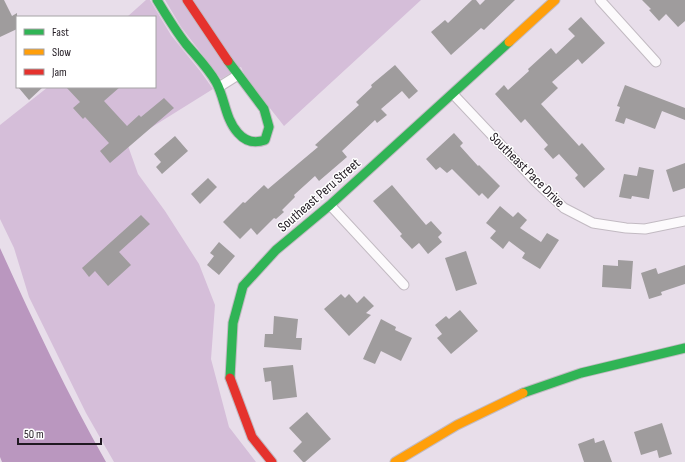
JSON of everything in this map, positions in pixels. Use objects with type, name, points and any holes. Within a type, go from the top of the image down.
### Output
[{"type":"street","points":[[157,0],[176,31],[206,68],[219,87],[229,118],[236,131],[242,138],[250,141],[258,143],[264,140],[269,127],[264,109],[238,75],[187,0]]},
{"type":"street","name":"Southeast Peru Street","points":[[272,462],[252,437],[230,380],[233,323],[243,286],[276,250],[330,206],[555,0]]},
{"type":"street","points":[[600,0],[656,62]]},
{"type":"street","points":[[219,87],[238,75]]},
{"type":"street","name":"Southeast Pace Drive","points":[[454,94],[536,182],[564,208],[593,223],[626,228],[646,229],[685,221]]},
{"type":"street","points":[[330,206],[404,284]]},
{"type":"street","points":[[395,462],[466,419],[517,395],[566,377],[608,365],[685,348]]},
{"type":"shaded area","points":[[146,0],[150,0],[171,35],[213,89],[136,137],[122,129],[138,174],[165,211],[199,264],[215,305],[211,359],[229,427],[256,462],[114,462],[86,413],[29,297],[14,248],[0,219],[0,125],[47,88],[156,88],[156,16],[128,16]]},
{"type":"shaded area","points":[[165,0],[421,0],[284,126],[246,78],[241,67],[221,79],[181,27]]},
{"type":"shaded area","points":[[0,248],[51,356],[106,462],[2,462],[0,457]]},
{"type":"building","points":[[0,0],[4,0],[12,16],[17,13],[16,29],[0,37]]},
{"type":"building","points":[[472,0],[476,0],[480,5],[485,0],[515,0],[484,30],[481,28],[451,55],[431,32],[445,20],[448,23]]},
{"type":"building","points":[[642,0],[685,0],[685,21],[678,27],[666,14],[659,21],[649,10],[651,9]]},
{"type":"building","points":[[581,17],[605,43],[582,64],[578,59],[552,82],[558,88],[541,104],[579,146],[582,143],[605,169],[584,188],[575,178],[578,175],[559,154],[553,159],[544,149],[548,145],[525,119],[521,123],[495,94],[504,85],[508,90],[551,48],[556,54],[575,36],[568,29]]},
{"type":"building","points":[[395,65],[418,91],[409,99],[402,91],[381,109],[387,115],[377,123],[375,120],[342,151],[347,157],[319,181],[315,176],[294,195],[295,197],[282,210],[284,212],[276,219],[274,218],[257,235],[251,228],[240,239],[223,222],[243,202],[245,203],[264,185],[268,189],[318,147],[315,145],[359,105],[356,102],[372,87],[371,85]]},
{"type":"building","points":[[625,85],[685,108],[685,120],[662,111],[655,129],[626,118],[624,124],[615,121],[620,107],[617,106]]},
{"type":"building","points":[[19,88],[42,88],[29,100]]},
{"type":"building","points":[[67,88],[119,88],[104,101],[127,126],[139,115],[141,117],[164,98],[174,108],[110,163],[100,151],[109,143],[85,117],[83,119],[73,108],[80,102]]},
{"type":"building","points":[[454,133],[463,143],[460,146],[478,166],[479,165],[500,186],[488,199],[482,193],[479,196],[452,169],[447,173],[440,167],[436,170],[426,159]]},
{"type":"building","points":[[175,136],[188,151],[162,174],[156,167],[161,162],[154,154]]},
{"type":"building","points":[[685,163],[685,188],[673,192],[666,170]]},
{"type":"building","points":[[639,167],[654,170],[649,199],[632,196],[631,199],[619,197],[624,174],[637,176]]},
{"type":"building","points":[[208,178],[217,187],[200,204],[191,194]]},
{"type":"building","points":[[392,185],[426,225],[431,221],[442,233],[438,237],[442,242],[428,254],[419,243],[412,249],[400,236],[402,234],[373,201]]},
{"type":"building","points":[[500,206],[513,217],[518,212],[527,220],[520,228],[541,242],[547,233],[559,240],[540,269],[522,258],[525,253],[509,241],[503,249],[490,238],[496,231],[486,223]]},
{"type":"building","points":[[141,215],[150,224],[119,252],[131,265],[108,286],[95,271],[89,277],[82,268]]},
{"type":"building","points":[[219,242],[235,256],[219,275],[207,265],[214,256],[210,253]]},
{"type":"building","points":[[466,251],[477,284],[456,291],[445,258]]},
{"type":"building","points":[[618,260],[633,261],[631,289],[602,287],[603,265],[618,266]]},
{"type":"building","points":[[685,265],[685,284],[661,292],[662,295],[649,299],[641,273],[656,268],[658,274]]},
{"type":"building","points":[[341,294],[345,298],[349,294],[357,303],[364,296],[374,306],[366,313],[371,315],[349,336],[324,309]]},
{"type":"building","points":[[460,310],[478,331],[451,354],[437,338],[442,334],[435,325],[446,316],[449,319]]},
{"type":"building","points":[[274,316],[298,319],[296,338],[302,338],[301,350],[264,347],[265,334],[273,334]]},
{"type":"building","points":[[381,319],[396,327],[395,330],[412,338],[401,361],[381,351],[375,364],[363,359]]},
{"type":"building","points":[[293,365],[297,397],[273,400],[271,381],[265,382],[263,368]]},
{"type":"building","points":[[307,412],[331,439],[305,462],[303,462],[293,451],[302,442],[289,428]]},
{"type":"building","points":[[662,423],[672,454],[659,458],[657,450],[641,455],[634,432]]},
{"type":"building","points":[[594,438],[595,443],[604,440],[612,462],[584,462],[578,444]]},
{"type":"traffic: fast","points":[[157,0],[178,33],[213,77],[219,88],[230,121],[234,127],[241,136],[247,140],[253,142],[265,140],[269,127],[264,109],[228,61]]},
{"type":"traffic: fast","points":[[230,378],[233,323],[243,286],[276,250],[330,205],[509,42]]},
{"type":"traffic: fast","points":[[523,393],[581,373],[685,348]]},
{"type":"traffic: slow","points":[[509,42],[555,0]]},
{"type":"traffic: slow","points":[[395,462],[457,425],[523,393]]},
{"type":"traffic: jam","points":[[187,0],[228,61]]},
{"type":"traffic: jam","points":[[230,378],[252,437],[272,462]]}]
